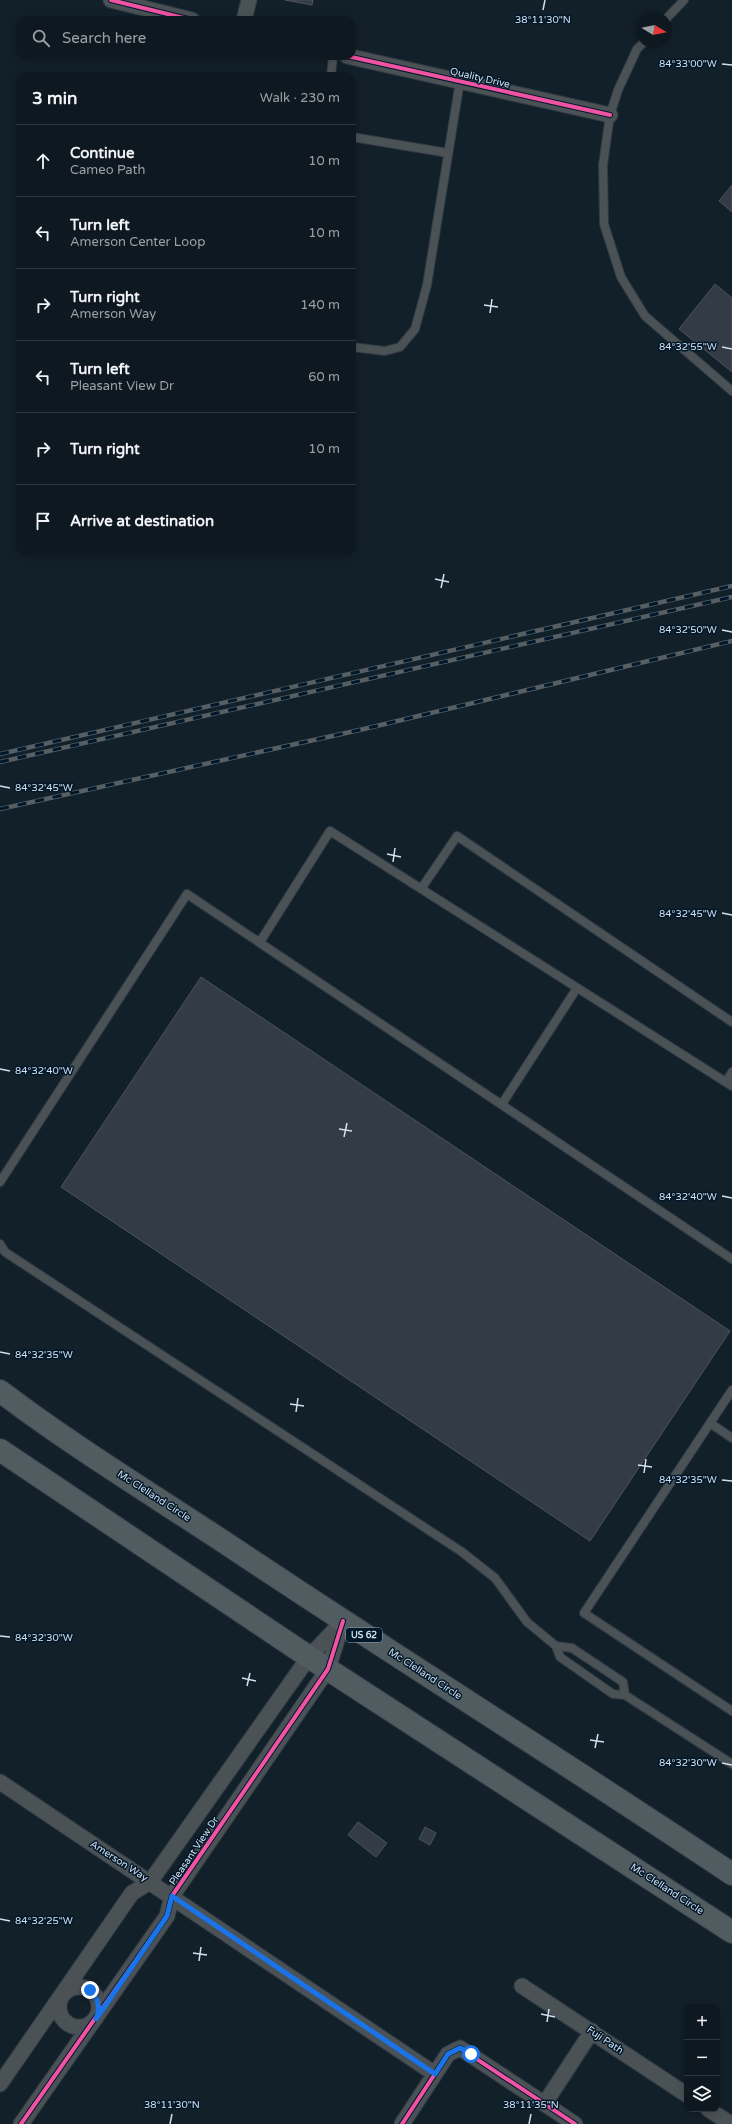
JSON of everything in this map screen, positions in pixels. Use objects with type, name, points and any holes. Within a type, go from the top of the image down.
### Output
[{"type":"highway","name":"Mc Clelland Circle","points":[[0,1391],[99,1460],[343,1621],[600,1786],[732,1874]]},
{"type":"highway","name":"Mc Clelland Circle","points":[[0,1450],[309,1657],[732,1932]]},
{"type":"street","points":[[111,0],[176,16]]},
{"type":"street","points":[[245,16],[249,0]]},
{"type":"street","name":"Quality Drive","points":[[356,58],[610,115]]},
{"type":"street","name":"Pleasant View Dr","points":[[0,2084],[132,1893],[150,1882],[309,1657],[343,1621]]},
{"type":"street","name":"Pleasant View Dr","points":[[22,2124],[167,1916],[172,1896],[328,1669],[343,1621]]},
{"type":"street","name":"Amerson Way","points":[[0,1782],[172,1896],[435,2074]]},
{"type":"street","name":"Fuji Path","points":[[522,1986],[684,2093]]},
{"type":"street","points":[[84,1987],[90,1990],[95,1995],[99,2007],[96,2019],[86,2027],[73,2027],[67,2025],[59,2015],[58,2008],[61,1996],[71,1988],[84,1987]]},
{"type":"street","points":[[545,2103],[592,2031]]},
{"type":"street","points":[[402,2124],[448,2054],[460,2048],[575,2124]]},
{"type":"street","points":[[712,2112],[730,2124]]},
{"type":"lane","points":[[672,13],[684,0]]},
{"type":"lane","points":[[638,48],[618,90],[610,115],[603,165],[604,224],[621,277],[645,316],[732,391]]},
{"type":"lane","points":[[331,72],[333,60]]},
{"type":"lane","points":[[356,348],[384,351],[400,347],[415,328],[427,285],[460,81]]},
{"type":"lane","points":[[356,138],[448,153]]},
{"type":"lane","points":[[260,942],[330,831],[729,1084],[732,1072]]},
{"type":"lane","points":[[421,889],[456,836],[732,1022]]},
{"type":"lane","points":[[0,1182],[187,894],[732,1259]]},
{"type":"lane","points":[[502,1104],[577,988]]},
{"type":"lane","points":[[0,1244],[4,1252],[462,1552],[495,1578],[527,1622],[556,1646],[560,1657],[613,1694],[625,1694],[732,1764]]},
{"type":"lane","points":[[732,1390],[584,1613],[732,1711]]},
{"type":"lane","points":[[710,1423],[732,1438]]},
{"type":"lane","points":[[556,1646],[572,1648],[623,1682],[625,1694]]},
{"type":"building","points":[[285,0],[313,0],[312,5]]},
{"type":"building","points":[[732,185],[732,212],[719,201]]},
{"type":"building","points":[[715,284],[732,298],[732,372],[679,329]]},
{"type":"building","points":[[201,977],[730,1331],[590,1541],[61,1187]]},
{"type":"building","points":[[358,1822],[387,1843],[376,1857],[348,1835]]},
{"type":"building","points":[[425,1827],[436,1833],[430,1845],[419,1839]]},
{"type":"railway","points":[[0,754],[732,586]]},
{"type":"railway","points":[[0,762],[732,597]]},
{"type":"railway","points":[[0,809],[364,729],[732,641]]},
{"type":"cycle path","points":[[111,0],[176,16]]},
{"type":"cycle path","points":[[356,58],[610,115]]},
{"type":"cycle path","points":[[21,2124],[167,1916],[172,1896],[328,1669],[343,1621]]},
{"type":"cycle path","points":[[402,2124],[448,2054],[460,2048],[575,2124]]},
{"type":"route","points":[[90,1990],[98,2000],[99,2007],[96,2019],[167,1916],[172,1896],[435,2074],[448,2054],[460,2048],[471,2054]]}]
